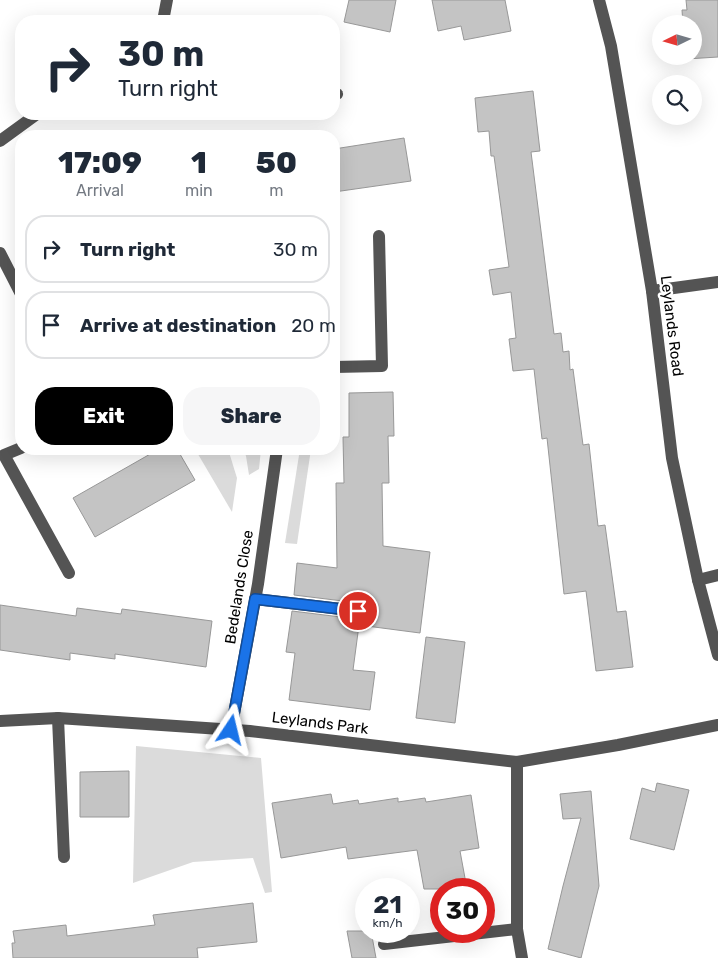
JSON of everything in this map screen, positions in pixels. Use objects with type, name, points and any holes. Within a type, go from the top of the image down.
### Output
[{"type":"street","points":[[164,15],[167,0]]},
{"type":"street","name":"Leylands Road","points":[[599,0],[611,46],[652,291],[672,458],[698,580],[718,655]]},
{"type":"street","points":[[15,130],[29,120]]},
{"type":"street","points":[[0,141],[15,130]]},
{"type":"street","points":[[340,367],[382,366],[379,236]]},
{"type":"street","points":[[0,253],[15,282]]},
{"type":"street","points":[[652,291],[718,282]]},
{"type":"street","points":[[15,450],[4,455],[69,573]]},
{"type":"street","name":"Bedelands Close","points":[[231,730],[255,599],[276,455]]},
{"type":"street","points":[[698,580],[718,575]]},
{"type":"street","points":[[255,599],[358,611]]},
{"type":"street","points":[[58,718],[64,857]]},
{"type":"street","name":"Leylands Park","points":[[0,721],[58,718],[231,730],[517,762],[618,745],[718,725]]},
{"type":"street","points":[[517,762],[517,929],[522,958]]},
{"type":"street","points":[[384,944],[517,929]]},
{"type":"shaded area","points":[[199,455],[230,455],[237,478],[232,512]]},
{"type":"shaded area","points":[[260,455],[259,469],[249,475],[246,456]]},
{"type":"shaded area","points":[[299,455],[310,455],[297,544],[285,543]]},
{"type":"shaded area","points":[[136,746],[261,758],[272,892],[265,893],[253,858],[193,862],[133,883]]},
{"type":"building","points":[[349,0],[396,0],[390,32],[344,22]]},
{"type":"building","points":[[432,0],[505,0],[511,31],[464,40],[461,26],[438,31]]},
{"type":"building","points":[[686,0],[718,0],[718,57],[702,58],[702,15],[682,15],[682,10],[687,10]]},
{"type":"building","points":[[533,91],[540,151],[531,152],[554,334],[561,333],[563,352],[569,351],[570,370],[573,369],[583,445],[589,444],[598,526],[605,525],[617,612],[626,611],[633,667],[596,671],[586,591],[564,594],[547,438],[542,439],[534,369],[513,371],[509,339],[516,338],[511,292],[493,295],[489,270],[509,267],[494,156],[491,156],[489,131],[478,132],[475,98]]},
{"type":"building","points":[[404,138],[411,181],[340,191],[340,148]]},
{"type":"building","points":[[393,392],[394,436],[388,436],[389,483],[382,483],[383,546],[430,552],[420,633],[359,625],[353,670],[375,672],[370,710],[289,700],[295,653],[286,652],[292,611],[357,619],[362,618],[366,612],[365,607],[359,603],[294,595],[297,563],[337,568],[336,483],[344,483],[343,437],[349,437],[349,393]]},
{"type":"building","points":[[148,455],[180,455],[195,480],[95,537],[73,498]]},
{"type":"building","points":[[0,605],[76,616],[77,608],[121,614],[122,609],[212,621],[206,667],[115,654],[115,659],[70,653],[70,660],[0,650]]},
{"type":"building","points":[[426,637],[465,642],[455,723],[416,718]]},
{"type":"building","points":[[129,771],[129,817],[80,817],[80,772]]},
{"type":"building","points":[[657,783],[689,790],[674,850],[630,839],[642,788],[655,792]]},
{"type":"building","points":[[591,791],[599,886],[581,958],[548,949],[581,818],[563,819],[560,794]]},
{"type":"building","points":[[331,794],[333,804],[358,800],[359,804],[398,798],[398,802],[425,798],[426,802],[471,795],[479,848],[460,851],[465,878],[430,878],[430,889],[424,889],[417,850],[348,859],[346,847],[281,858],[272,803]]},
{"type":"building","points":[[253,903],[257,942],[197,948],[198,958],[13,958],[12,943],[15,943],[13,931],[66,925],[67,936],[155,925],[153,915]]},
{"type":"building","points":[[347,931],[355,931],[355,943],[373,943],[376,958],[352,958]]},
{"type":"route","points":[[231,730],[255,599],[358,611]]}]
